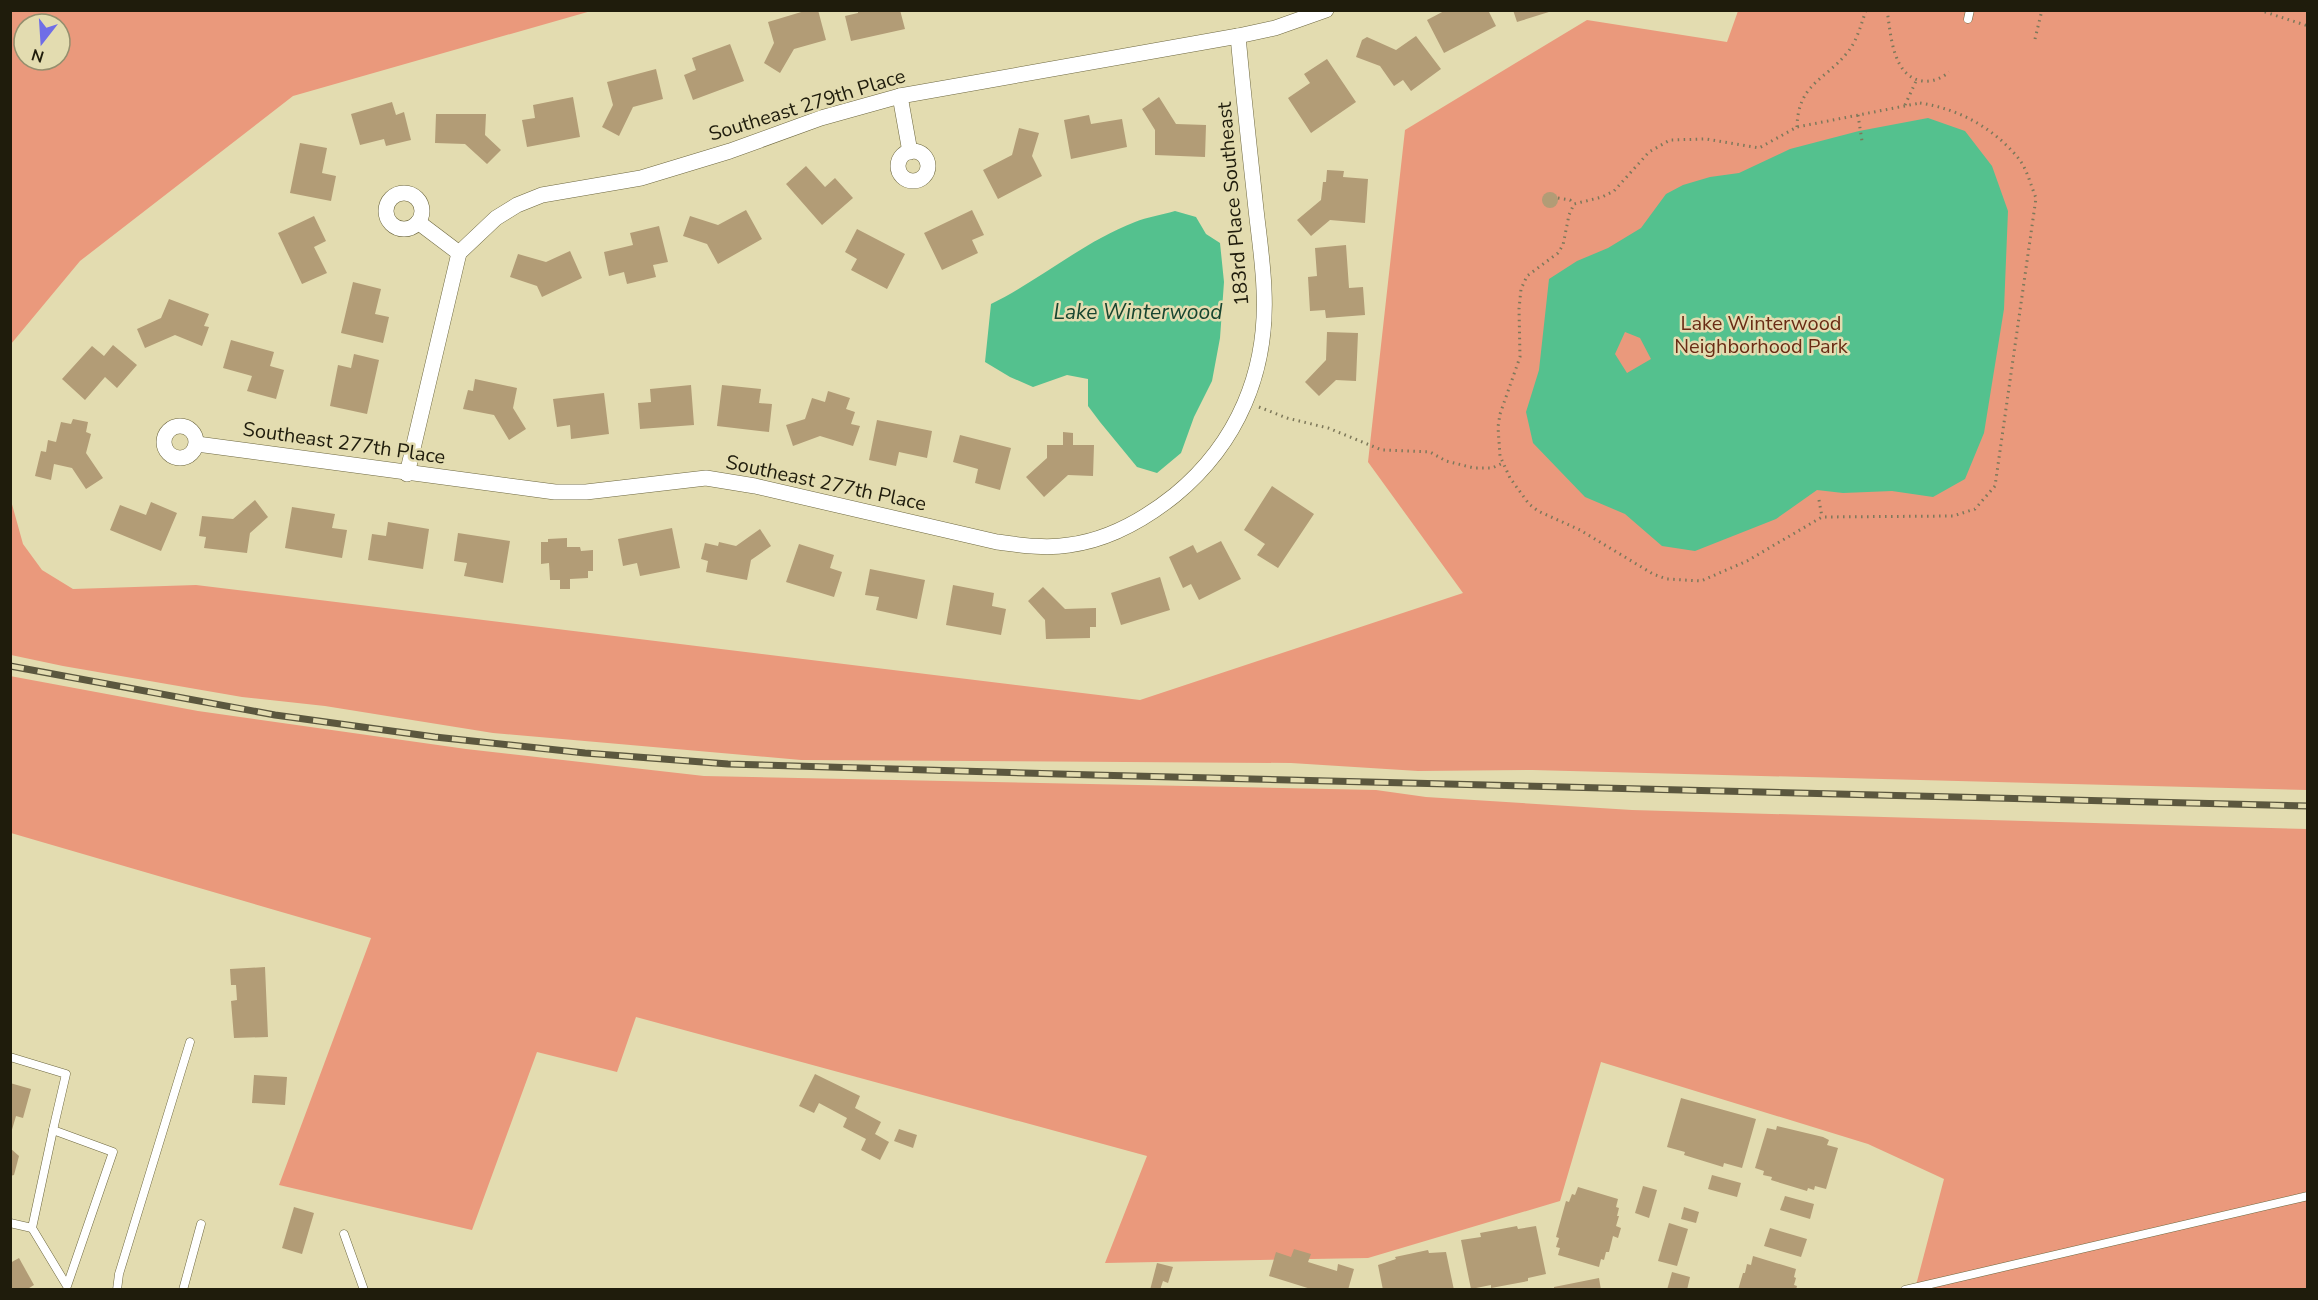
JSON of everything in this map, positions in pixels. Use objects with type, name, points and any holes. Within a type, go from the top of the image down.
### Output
[{"type":"street","name":"Southeast 279th Place","points":[[459,253],[496,218],[517,205],[542,195],[641,178],[729,151],[821,118],[900,96],[1238,36],[1275,28],[1326,10]]},
{"type":"street","name":"183rd Place Southeast","points":[[1123,529],[1162,505],[1189,484],[1212,460],[1234,427],[1246,402],[1259,363],[1264,291],[1238,36]]},
{"type":"street","points":[[900,96],[910,152]]},
{"type":"street","points":[[407,474],[459,253],[418,222]]},
{"type":"street","name":"Southeast 277th Place","points":[[196,444],[555,492],[586,492],[706,478],[755,486],[997,542],[1033,546],[1069,545],[1099,538],[1123,529]]},
{"type":"lane","points":[[117,1290],[119,1274],[190,1041]]},
{"type":"lane","points":[[10,1057],[66,1074],[33,1228],[67,1288]]},
{"type":"lane","points":[[53,1130],[113,1152],[67,1288]]},
{"type":"lane","points":[[1905,1290],[2307,1196]]},
{"type":"lane","points":[[10,1223],[33,1228]]},
{"type":"lane","points":[[183,1290],[201,1224]]},
{"type":"lane","points":[[344,1234],[364,1290]]},
{"type":"path","points":[[1797,127],[1798,111],[1808,89],[1848,53],[1856,40],[1866,10]]},
{"type":"path","points":[[1887,10],[1895,54],[1907,74],[1917,79],[1936,80],[1949,72]]},
{"type":"path","points":[[2035,39],[2042,10]]},
{"type":"path","points":[[2259,10],[2307,26]]},
{"type":"path","points":[[1905,106],[1917,79]]},
{"type":"path","points":[[1920,103],[1937,105],[1978,122],[1994,134],[2020,161],[2036,198],[1995,486],[1975,509],[1953,516],[1822,517],[1748,561],[1701,581],[1667,579],[1637,566],[1580,530],[1538,511],[1529,504],[1510,478],[1497,442],[1498,427],[1500,414],[1520,357],[1521,289],[1527,276],[1558,253],[1563,245],[1569,215],[1574,204],[1602,197],[1614,191],[1649,152],[1670,141],[1706,139],[1759,148],[1765,147],[1797,127],[1920,103]]},
{"type":"path","points":[[1858,115],[1862,141]]},
{"type":"path","points":[[1558,198],[1570,200],[1574,204]]},
{"type":"path","points":[[1246,402],[1287,418],[1328,428],[1382,450],[1430,452],[1446,461],[1474,468],[1492,468],[1503,463]]},
{"type":"path","points":[[1819,500],[1822,517]]},
{"type":"green space","points":[[11,10],[591,10],[293,96],[80,261],[11,344]]},
{"type":"green space","name":"Lake Winterwood Neighborhood Park","points":[[1738,11],[2307,11],[2307,790],[1532,770],[1418,771],[1291,763],[801,760],[493,733],[325,706],[242,697],[11,655],[10,497],[23,544],[42,570],[73,589],[196,585],[1140,700],[1463,593],[1368,462],[1405,130],[1587,20],[1727,42]]},
{"type":"green space","points":[[10,676],[198,711],[466,749],[704,776],[1376,790],[1426,797],[1632,810],[2307,829],[2307,1289],[1915,1289],[1944,1179],[1868,1144],[1601,1062],[1560,1201],[1368,1258],[1105,1263],[1147,1156],[636,1017],[617,1072],[537,1052],[472,1230],[279,1185],[371,938],[11,833]]},
{"type":"water","points":[[1928,118],[1965,131],[1992,166],[2008,211],[2004,309],[1984,433],[1965,479],[1933,497],[1892,491],[1843,493],[1817,490],[1776,519],[1695,551],[1662,546],[1625,514],[1585,497],[1533,443],[1526,412],[1539,370],[1549,279],[1577,261],[1608,248],[1641,228],[1666,194],[1683,185],[1710,177],[1739,173],[1790,149],[1859,131]],"holes":[[[1625,332],[1640,338],[1651,359],[1627,373],[1615,354]]]},
{"type":"water","name":"Lake Winterwood","points":[[1175,211],[1196,217],[1206,234],[1220,243],[1224,282],[1220,338],[1212,381],[1194,417],[1181,453],[1157,473],[1137,467],[1088,406],[1088,379],[1067,375],[1033,387],[985,362],[991,304],[1116,230],[1140,220]]},
{"type":"building","points":[[808,10],[818,10],[826,40],[794,49],[780,73],[764,63],[774,43],[768,22]]},
{"type":"building","points":[[858,10],[900,10],[905,29],[851,41],[845,16],[858,13]]},
{"type":"building","points":[[1446,10],[1488,10],[1496,26],[1444,53],[1427,20]]},
{"type":"building","points":[[1513,10],[1552,10],[1552,11],[1517,22]]},
{"type":"building","points":[[1416,36],[1441,69],[1411,91],[1403,80],[1394,86],[1380,66],[1356,57],[1362,40],[1367,37],[1396,50]]},
{"type":"building","points":[[730,44],[744,81],[693,100],[684,75],[696,70],[692,58]]},
{"type":"building","points":[[1327,59],[1356,102],[1311,133],[1288,98],[1310,83],[1304,74]]},
{"type":"building","points":[[656,69],[663,99],[633,107],[619,136],[602,127],[613,105],[607,82]]},
{"type":"building","points":[[573,97],[580,137],[527,147],[522,120],[535,118],[533,105]]},
{"type":"building","points":[[1159,97],[1176,124],[1206,125],[1205,157],[1155,155],[1155,130],[1142,109]]},
{"type":"building","points":[[392,102],[396,115],[404,112],[411,140],[386,146],[384,139],[360,145],[351,114]]},
{"type":"building","points":[[436,114],[486,114],[485,135],[501,150],[487,164],[465,144],[435,143]]},
{"type":"building","points":[[1089,115],[1091,124],[1122,119],[1127,147],[1071,159],[1064,120]]},
{"type":"building","points":[[1019,128],[1039,133],[1032,156],[1042,176],[998,199],[983,170],[1012,155]]},
{"type":"building","points":[[300,143],[327,148],[322,173],[336,176],[331,201],[290,193]]},
{"type":"building","points":[[806,166],[825,187],[835,178],[853,198],[822,225],[786,184]]},
{"type":"building","points":[[1327,170],[1344,171],[1343,177],[1368,179],[1365,223],[1330,220],[1311,236],[1297,220],[1321,200]]},
{"type":"building","points":[[1550,192],[1556,194],[1558,200],[1556,206],[1550,208],[1544,206],[1542,200],[1544,194]]},
{"type":"building","points":[[746,210],[762,239],[718,264],[707,244],[683,236],[690,216],[718,225]]},
{"type":"building","points":[[972,210],[984,235],[972,240],[978,253],[942,270],[924,233]]},
{"type":"building","points":[[314,216],[326,241],[314,247],[327,273],[302,284],[278,233]]},
{"type":"building","points":[[659,226],[668,262],[653,265],[656,277],[627,284],[624,272],[609,276],[604,252],[633,245],[630,233]]},
{"type":"building","points":[[857,229],[905,254],[887,289],[851,270],[857,259],[845,252]]},
{"type":"building","points":[[1346,245],[1349,288],[1363,287],[1365,315],[1326,318],[1325,310],[1310,311],[1308,277],[1317,276],[1315,248]]},
{"type":"building","points":[[570,251],[582,278],[542,297],[537,286],[510,277],[518,254],[546,262]]},
{"type":"building","points":[[353,282],[381,289],[375,314],[389,317],[383,343],[341,333]]},
{"type":"building","points":[[169,299],[209,314],[204,326],[209,327],[202,346],[175,335],[145,348],[137,329],[161,318]]},
{"type":"building","points":[[1327,332],[1358,333],[1356,381],[1336,380],[1319,396],[1305,382],[1326,360]]},
{"type":"building","points":[[231,340],[274,352],[270,366],[284,370],[276,399],[247,391],[252,376],[223,368]]},
{"type":"building","points":[[113,345],[137,365],[117,388],[105,377],[85,400],[62,379],[92,346],[104,356]]},
{"type":"building","points":[[354,354],[379,360],[367,414],[330,406],[338,365],[351,368]]},
{"type":"building","points":[[475,379],[517,388],[513,408],[526,429],[509,440],[494,415],[463,409],[468,390],[473,391]]},
{"type":"building","points":[[691,385],[694,425],[640,429],[638,403],[651,402],[650,389]]},
{"type":"building","points":[[722,385],[761,389],[759,403],[772,404],[769,432],[717,426]]},
{"type":"building","points":[[828,391],[850,398],[846,409],[855,412],[851,424],[860,426],[853,446],[820,436],[793,446],[786,425],[805,419],[812,398],[825,402]]},
{"type":"building","points":[[604,393],[609,434],[571,439],[570,425],[557,427],[553,399]]},
{"type":"building","points":[[73,419],[88,422],[86,432],[91,434],[86,453],[103,478],[86,489],[72,468],[54,464],[51,480],[35,476],[41,451],[46,452],[48,440],[56,442],[61,422],[71,424]]},
{"type":"building","points":[[877,420],[932,431],[927,458],[899,452],[896,466],[869,460]]},
{"type":"building","points":[[1063,432],[1073,433],[1073,445],[1094,445],[1093,476],[1068,475],[1044,497],[1026,477],[1047,458],[1047,445],[1063,445]]},
{"type":"building","points":[[960,435],[1011,448],[1000,490],[975,483],[978,469],[953,462]]},
{"type":"building","points":[[1272,486],[1314,514],[1278,568],[1257,555],[1265,544],[1244,530]]},
{"type":"building","points":[[255,500],[268,517],[250,533],[247,553],[204,548],[206,537],[199,536],[202,516],[233,519]]},
{"type":"building","points":[[151,502],[177,513],[161,551],[110,530],[120,505],[146,515]]},
{"type":"building","points":[[292,507],[335,514],[332,528],[347,530],[342,558],[285,548]]},
{"type":"building","points":[[388,522],[429,529],[423,569],[368,560],[372,534],[386,536]]},
{"type":"building","points":[[672,528],[680,568],[640,576],[637,563],[623,566],[618,539]]},
{"type":"building","points":[[760,529],[771,546],[751,560],[747,580],[706,572],[708,561],[701,559],[705,543],[718,546],[719,542],[736,546]]},
{"type":"building","points":[[458,533],[510,541],[503,583],[464,576],[467,563],[454,561]]},
{"type":"building","points":[[567,538],[567,547],[580,547],[581,551],[593,550],[593,571],[588,571],[588,578],[570,579],[570,589],[560,589],[560,580],[550,580],[549,563],[541,564],[541,542],[548,542],[548,539]]},
{"type":"building","points":[[1221,541],[1241,579],[1199,600],[1191,584],[1183,588],[1169,557],[1193,545],[1197,553]]},
{"type":"building","points":[[799,544],[834,555],[830,568],[842,572],[834,597],[786,582]]},
{"type":"building","points":[[870,569],[925,580],[917,619],[876,610],[879,597],[865,595]]},
{"type":"building","points":[[1160,577],[1170,610],[1121,625],[1111,593]]},
{"type":"building","points":[[953,585],[994,593],[992,606],[1006,609],[1001,635],[946,625]]},
{"type":"building","points":[[1043,587],[1065,609],[1096,608],[1096,627],[1090,627],[1090,638],[1046,639],[1045,620],[1028,601]]},
{"type":"building","points":[[265,967],[268,1037],[234,1038],[231,1001],[237,1000],[236,985],[231,985],[230,969]]},
{"type":"building","points":[[815,1074],[860,1096],[855,1108],[881,1122],[875,1134],[889,1142],[880,1160],[861,1150],[866,1139],[843,1127],[847,1118],[819,1103],[814,1113],[799,1106]]},
{"type":"building","points":[[254,1075],[287,1077],[285,1105],[252,1103]]},
{"type":"building","points":[[10,1083],[31,1089],[23,1118],[16,1116],[11,1133]]},
{"type":"building","points":[[1681,1098],[1756,1119],[1742,1168],[1724,1163],[1723,1167],[1684,1155],[1685,1152],[1667,1147]]},
{"type":"building","points":[[1777,1126],[1823,1137],[1829,1140],[1827,1145],[1838,1148],[1826,1189],[1815,1186],[1814,1190],[1808,1188],[1807,1191],[1771,1180],[1772,1177],[1763,1175],[1764,1171],[1755,1168],[1767,1128],[1776,1130]]},
{"type":"building","points":[[899,1129],[917,1135],[913,1148],[894,1141]]},
{"type":"building","points":[[10,1148],[19,1156],[14,1175],[10,1176]]},
{"type":"building","points":[[1712,1175],[1741,1183],[1737,1197],[1708,1189]]},
{"type":"building","points":[[1643,1186],[1657,1190],[1649,1218],[1635,1213]]},
{"type":"building","points":[[1578,1187],[1618,1199],[1616,1207],[1619,1208],[1617,1216],[1619,1216],[1616,1226],[1621,1228],[1618,1238],[1613,1236],[1609,1252],[1606,1252],[1604,1260],[1601,1259],[1599,1267],[1558,1255],[1560,1248],[1556,1247],[1559,1238],[1556,1237],[1566,1201],[1569,1202],[1572,1194],[1575,1195]]},
{"type":"building","points":[[1785,1196],[1814,1204],[1810,1219],[1780,1210]]},
{"type":"building","points":[[294,1207],[314,1213],[302,1254],[282,1248]]},
{"type":"building","points":[[1684,1207],[1699,1212],[1696,1223],[1681,1219]]},
{"type":"building","points":[[1669,1223],[1688,1229],[1677,1266],[1658,1261]]},
{"type":"building","points":[[1517,1226],[1518,1229],[1536,1226],[1546,1274],[1528,1278],[1528,1281],[1471,1289],[1461,1240],[1481,1237],[1480,1233]]},
{"type":"building","points":[[1770,1228],[1807,1239],[1801,1257],[1764,1246]]},
{"type":"building","points":[[1294,1249],[1311,1254],[1308,1262],[1337,1271],[1338,1264],[1354,1269],[1348,1290],[1314,1290],[1269,1276],[1276,1252],[1291,1257]]},
{"type":"building","points":[[1428,1250],[1429,1253],[1446,1252],[1454,1290],[1383,1290],[1378,1265],[1396,1259],[1395,1257]]},
{"type":"building","points":[[1753,1256],[1796,1269],[1794,1285],[1797,1286],[1796,1290],[1738,1290],[1743,1273],[1745,1273],[1747,1264],[1751,1265]]},
{"type":"building","points":[[19,1258],[34,1285],[26,1290],[10,1290],[10,1263]]},
{"type":"building","points":[[1157,1263],[1173,1267],[1168,1283],[1163,1281],[1160,1290],[1150,1290]]},
{"type":"building","points":[[1672,1272],[1690,1277],[1687,1290],[1667,1290]]},
{"type":"building","points":[[1599,1278],[1601,1290],[1554,1290],[1554,1287]]},
{"type":"railway","points":[[10,666],[275,715],[435,737],[585,753],[728,764],[2308,806]]}]
